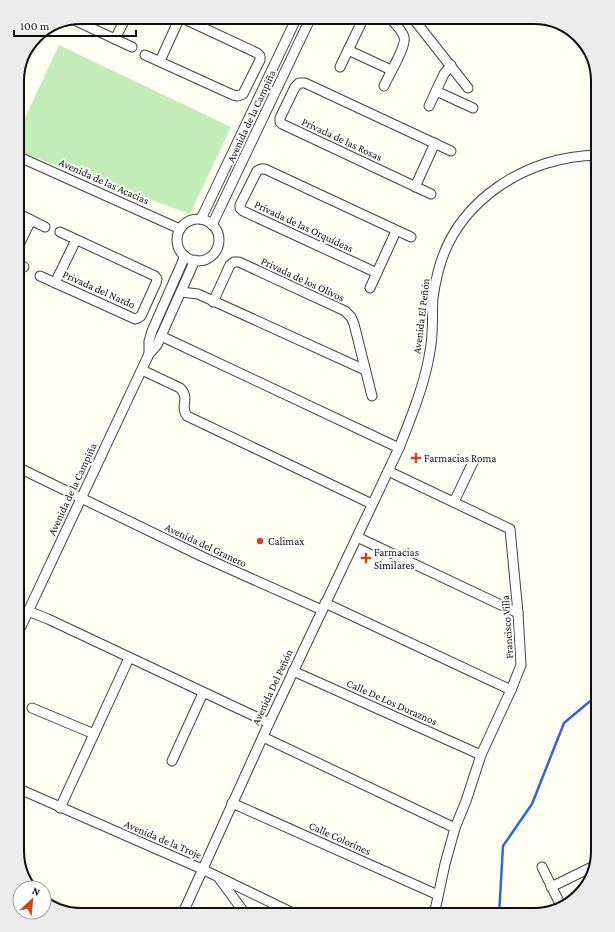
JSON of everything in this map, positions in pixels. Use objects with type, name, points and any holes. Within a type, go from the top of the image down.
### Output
[{"type":"street","points":[[83,24],[132,47]]},
{"type":"street","points":[[115,39],[122,24]]},
{"type":"street","points":[[160,61],[177,24]]},
{"type":"street","points":[[145,55],[234,95],[238,96],[243,94],[260,60],[260,56],[257,53],[195,24]]},
{"type":"street","name":"Avenida de la Campiña","points":[[201,219],[294,24]]},
{"type":"street","name":"Avenida de la Campiña","points":[[212,225],[308,24]]},
{"type":"street","points":[[340,67],[361,24]]},
{"type":"street","points":[[384,86],[405,39],[396,24]]},
{"type":"street","points":[[418,24],[468,88]]},
{"type":"street","points":[[348,50],[391,70]]},
{"type":"street","points":[[429,106],[444,74],[451,65]]},
{"type":"street","points":[[252,76],[258,83],[264,85]]},
{"type":"street","name":"Privada de las Rosas","points":[[431,194],[282,124],[280,122],[280,118],[295,87],[299,83],[305,83],[451,150]]},
{"type":"street","points":[[436,91],[473,108]]},
{"type":"street","points":[[275,94],[289,101]]},
{"type":"street","points":[[244,129],[255,135]]},
{"type":"street","points":[[416,187],[435,143]]},
{"type":"street","name":"Avenida El Peñón","points":[[388,471],[399,448],[428,363],[432,333],[433,299],[439,270],[448,245],[460,225],[476,206],[497,188],[520,173],[546,163],[568,157],[591,155]]},
{"type":"street","name":"Avenida de las Acacias","points":[[24,159],[180,229]]},
{"type":"street","name":"Privada de las Orquídeas","points":[[377,273],[243,210],[240,205],[257,171],[264,169],[411,237]]},
{"type":"street","name":"Privada de las Orquídeas","points":[[233,181],[248,187]]},
{"type":"street","points":[[24,216],[45,227]]},
{"type":"street","points":[[201,219],[212,225],[218,234],[217,249],[210,257],[205,259],[195,260],[185,256],[180,250],[178,243],[180,229],[189,221],[201,219]]},
{"type":"street","points":[[24,234],[31,220]]},
{"type":"street","points":[[370,288],[396,231]]},
{"type":"street","points":[[60,232],[155,276],[157,279],[159,295],[176,303]]},
{"type":"street","name":"Privada del Nardo","points":[[55,283],[76,240]]},
{"type":"street","name":"Avenida de la Campiña","points":[[149,354],[149,341],[158,318],[159,295],[185,256]]},
{"type":"street","name":"Avenida de la Campiña","points":[[24,617],[149,354],[161,336],[195,260]]},
{"type":"street","name":"Privada de los Olivos","points":[[213,302],[230,265],[234,262],[239,262],[345,311],[351,317],[354,324],[372,396]]},
{"type":"street","name":"Privada del Nardo","points":[[40,276],[134,319],[141,316],[159,295]]},
{"type":"street","points":[[185,283],[198,294],[213,302],[365,370]]},
{"type":"street","points":[[181,292],[198,294]]},
{"type":"street","points":[[158,318],[167,322]]},
{"type":"street","points":[[161,336],[399,448]]},
{"type":"street","points":[[142,370],[180,388],[185,392],[186,398],[184,412],[187,416],[372,504]]},
{"type":"street","points":[[454,502],[474,460]]},
{"type":"street","name":"Avenida del Granero","points":[[24,470],[203,558],[323,607],[511,690]]},
{"type":"street","name":"Avenida Del Peñón","points":[[185,908],[262,737],[388,471]]},
{"type":"street","name":"Francisco Villa","points":[[388,471],[510,529],[521,664],[511,690],[481,755],[466,801],[455,828],[435,908]]},
{"type":"street","points":[[356,537],[518,613]]},
{"type":"street","points":[[28,611],[269,723]]},
{"type":"street","points":[[60,808],[129,658]]},
{"type":"street","name":"Calle De Los Duraznos","points":[[293,672],[481,755]]},
{"type":"street","points":[[172,761],[203,693]]},
{"type":"street","points":[[32,708],[94,734]]},
{"type":"street","points":[[262,737],[455,828]]},
{"type":"street","name":"Avenida de la Troje","points":[[24,791],[202,869],[282,908]]},
{"type":"street","name":"Calle Colorines","points":[[232,803],[438,895]]},
{"type":"street","points":[[542,867],[559,902]]},
{"type":"street","points":[[551,887],[588,869]]},
{"type":"street","points":[[218,877],[241,908]]},
{"type":"green space","points":[[59,45],[231,127],[190,214],[24,154],[24,120]]},
{"type":"waterway","points":[[499,908],[503,846],[532,804],[564,723],[591,700]]},
{"type":"place","name":"Farmacias Roma","points":[[416,458]]},
{"type":"place","name":"Calimax","points":[[260,541]]},
{"type":"place","name":"Farmacias Similares","points":[[366,558]]}]
